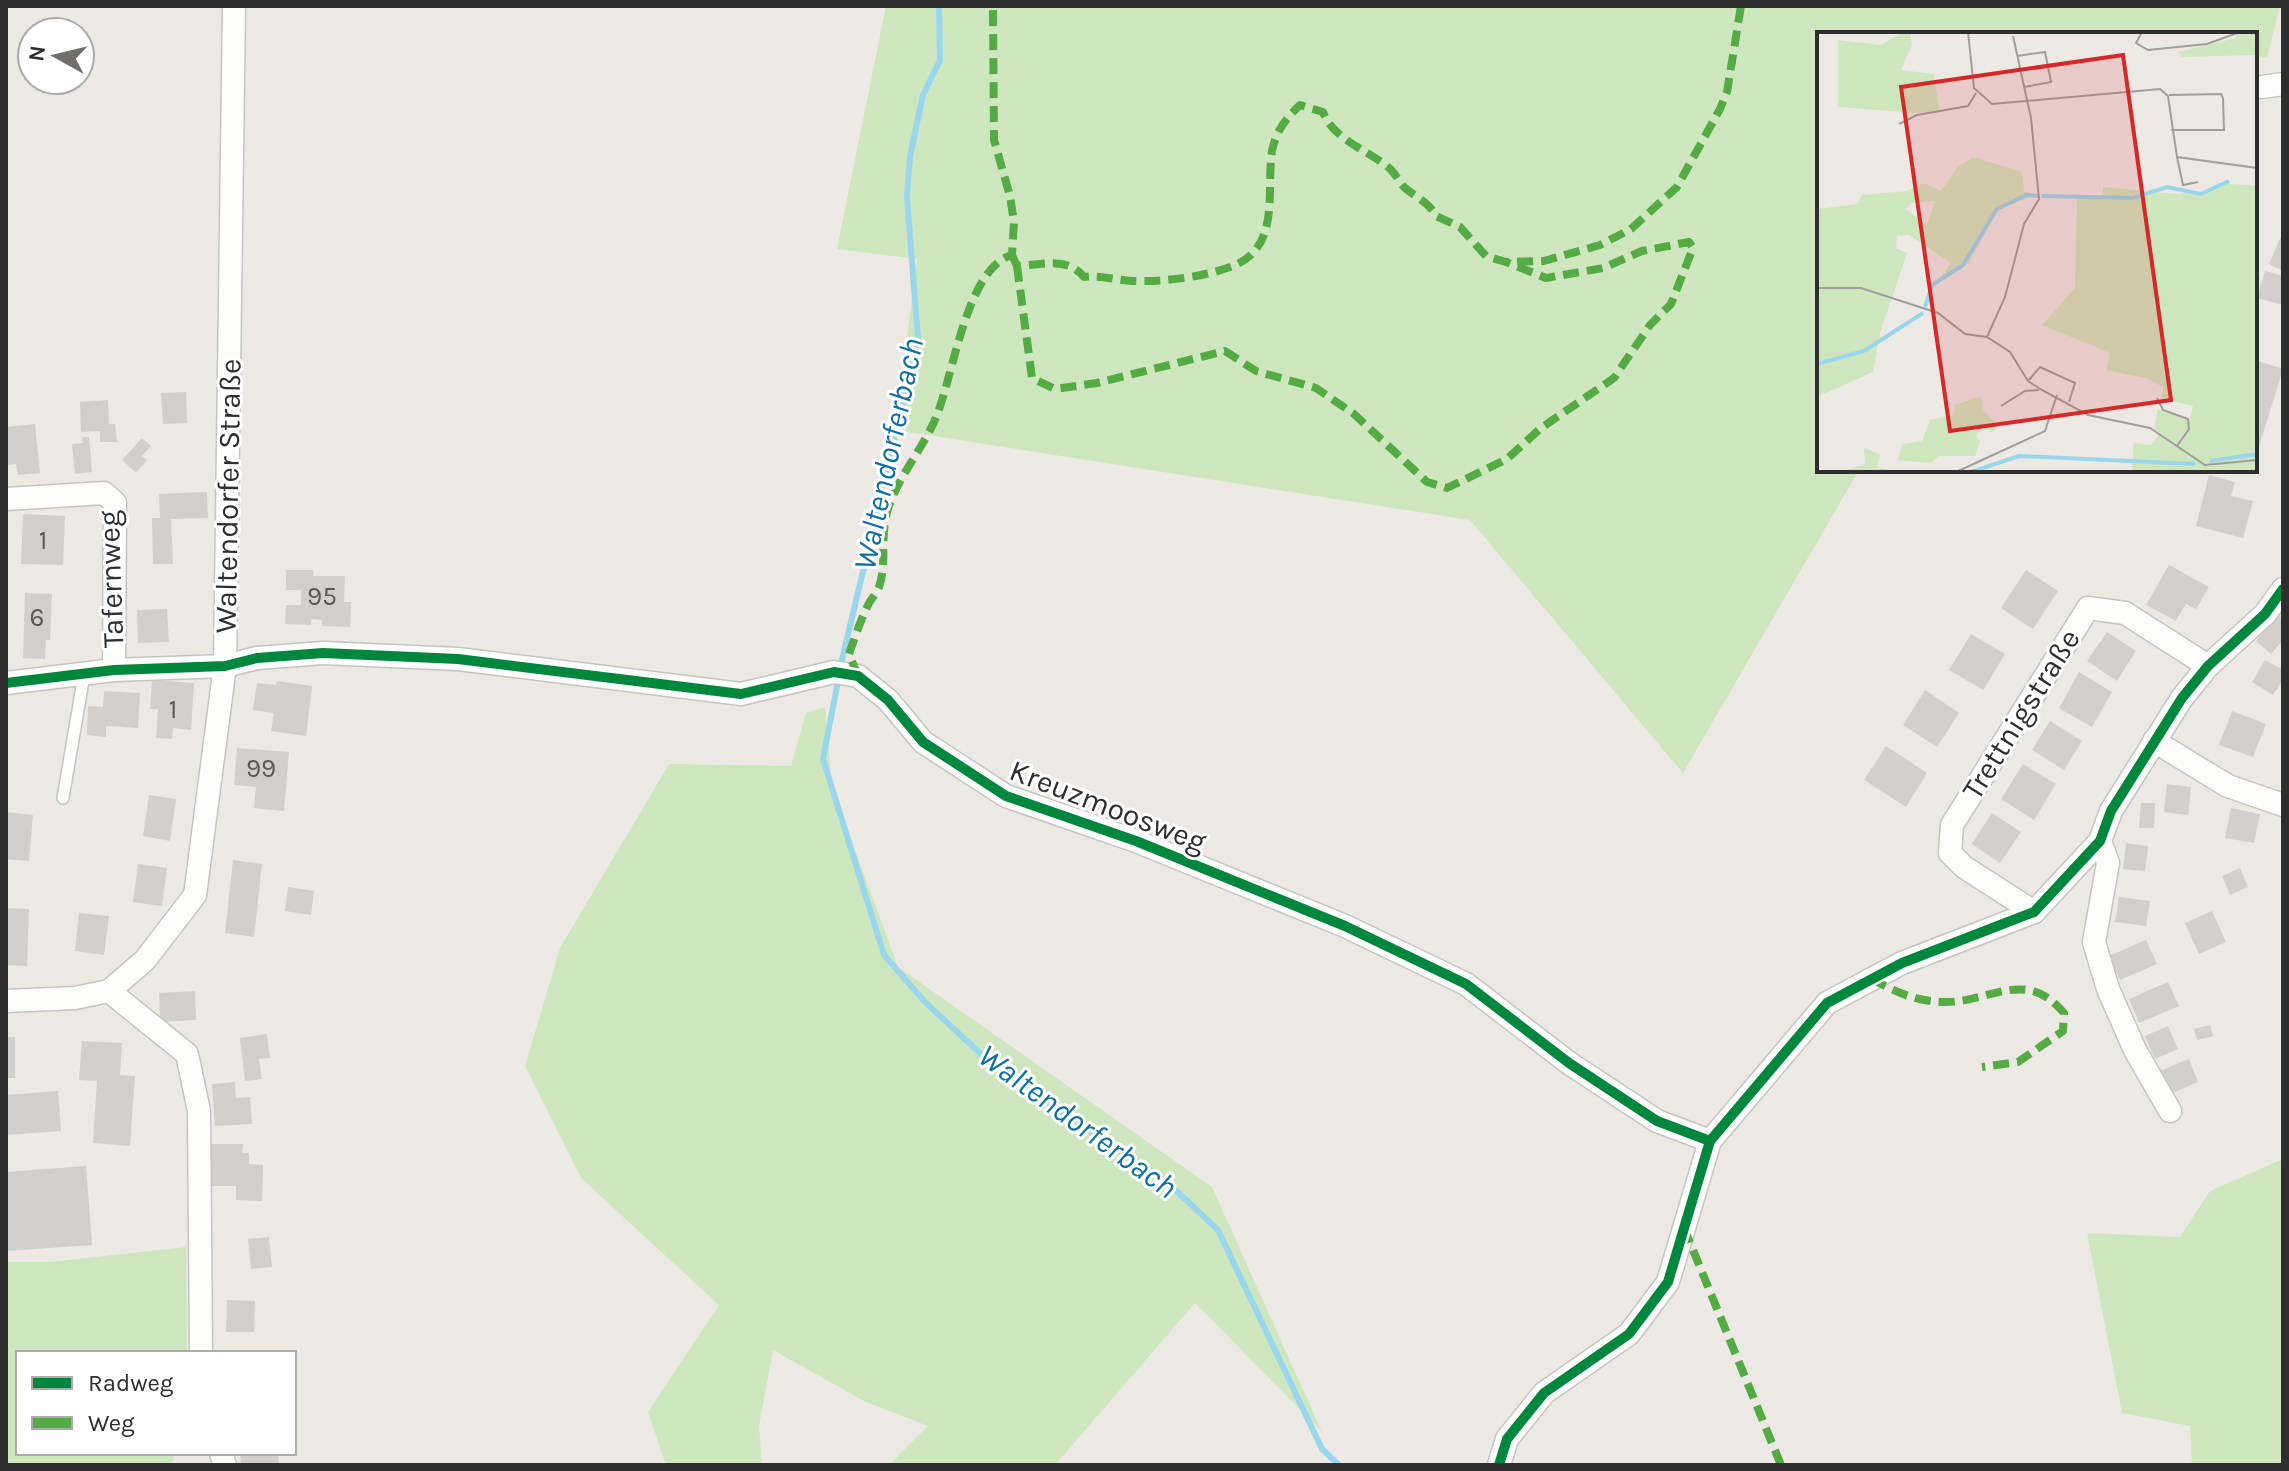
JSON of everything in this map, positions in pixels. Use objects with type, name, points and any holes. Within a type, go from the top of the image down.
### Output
[{"type":"street","name":"Waltendorfer Straße","points":[[109,991],[145,960],[195,895],[225,666],[234,6]]},
{"type":"street","name":"Tafernweg","points":[[6,499],[104,493],[115,503],[114,670]]},
{"type":"street","points":[[1499,1465],[1507,1439],[1544,1393],[1629,1334],[1668,1282],[1710,1141],[1827,1003],[1902,963],[2034,912],[2100,841],[2111,811],[2154,741],[2208,666],[2265,614],[2283,589]]},
{"type":"street","name":"Trettnigstraße","points":[[2034,912],[1964,867],[1950,853],[1952,825],[2088,608],[2125,613],[2208,666]]},
{"type":"street","name":"Kreuzmoosweg","points":[[6,683],[114,670],[225,666],[257,658],[323,653],[458,659],[741,694],[834,672],[858,676],[888,700],[923,742],[1006,796],[1136,841],[1345,926],[1466,984],[1569,1063],[1657,1121],[1710,1141]]},
{"type":"street","points":[[2154,741],[2228,786],[2283,805]]},
{"type":"street","points":[[2100,841],[2108,863],[2094,942],[2100,965],[2135,1050],[2170,1111]]},
{"type":"street","points":[[6,1001],[75,998],[109,991],[187,1054],[199,1111],[201,1351]]},
{"type":"lane","points":[[63,798],[84,675]]},
{"type":"green space","points":[[886,6],[2280,6],[2267,58],[2257,56],[2257,32],[1817,32],[1817,472],[1858,472],[1683,773],[1470,520],[895,430],[917,259],[837,249]]},
{"type":"green space","points":[[825,707],[832,787],[898,967],[1212,1187],[1322,1432],[1195,1303],[1055,1465],[889,1465],[928,1426],[864,1401],[773,1350],[759,1426],[762,1465],[666,1465],[648,1412],[719,1305],[581,1178],[525,1066],[560,948],[669,764],[791,766],[806,713]]},
{"type":"green space","points":[[2283,1159],[2283,1465],[2192,1465],[2190,1426],[2122,1413],[2087,1233],[2180,1237],[2210,1191]]},
{"type":"green space","points":[[186,1247],[187,1351],[16,1351],[16,1455],[174,1455],[172,1465],[6,1465],[6,1262],[50,1262]]},
{"type":"building","points":[[2283,232],[2283,271],[2269,264]]},
{"type":"building","points":[[2265,271],[2283,276],[2283,305],[2257,298]]},
{"type":"building","points":[[2257,361],[2283,369],[2257,450]]},
{"type":"building","points":[[186,392],[187,423],[163,424],[161,393]]},
{"type":"building","points":[[108,400],[109,424],[115,424],[117,442],[100,442],[100,431],[81,432],[80,402]]},
{"type":"building","points":[[35,424],[40,473],[18,475],[16,464],[6,465],[6,427]]},
{"type":"building","points":[[82,437],[89,437],[92,472],[75,474],[72,444],[83,443]]},
{"type":"building","points":[[142,438],[151,446],[142,456],[147,460],[136,473],[122,460]]},
{"type":"building","points":[[2209,475],[2235,482],[2231,496],[2253,501],[2243,538],[2196,526]]},
{"type":"building","points":[[207,492],[208,518],[171,519],[173,564],[153,564],[152,518],[160,518],[159,494]]},
{"type":"building","points":[[23,514],[65,516],[63,565],[21,564]]},
{"type":"building","points":[[2169,565],[2209,587],[2196,609],[2186,604],[2176,621],[2146,605]]},
{"type":"building","points":[[286,570],[313,570],[314,576],[345,576],[344,602],[351,602],[350,627],[322,626],[322,620],[311,619],[311,625],[285,624],[286,605],[301,605],[301,590],[286,590]]},
{"type":"building","points":[[2026,570],[2058,591],[2033,629],[2001,608]]},
{"type":"building","points":[[25,593],[52,594],[50,640],[46,640],[45,659],[23,658]]},
{"type":"building","points":[[167,609],[169,642],[138,643],[137,610]]},
{"type":"building","points":[[2280,612],[2283,640],[2271,654],[2256,641]]},
{"type":"building","points":[[2107,632],[2136,651],[2117,681],[2087,661]]},
{"type":"building","points":[[1971,634],[2005,654],[1983,690],[1949,670]]},
{"type":"building","points":[[2265,660],[2283,670],[2283,679],[2273,695],[2252,682]]},
{"type":"building","points":[[2079,672],[2112,692],[2092,727],[2059,708]]},
{"type":"building","points":[[152,680],[194,683],[191,730],[173,728],[172,739],[156,738],[158,709],[150,709]]},
{"type":"building","points":[[277,681],[312,686],[306,736],[271,731],[274,713],[253,710],[257,683],[276,685]]},
{"type":"building","points":[[1925,690],[1959,713],[1937,747],[1903,725]]},
{"type":"building","points":[[104,691],[140,693],[138,728],[106,726],[106,737],[87,735],[88,706],[103,707]]},
{"type":"building","points":[[2232,711],[2266,724],[2253,757],[2219,745]]},
{"type":"building","points":[[2050,721],[2082,741],[2064,770],[2032,750]]},
{"type":"building","points":[[1886,746],[1927,773],[1906,807],[1864,780]]},
{"type":"building","points":[[237,748],[289,752],[284,811],[254,808],[256,787],[234,785]]},
{"type":"building","points":[[2023,764],[2056,784],[2034,820],[2001,799]]},
{"type":"building","points":[[2167,784],[2191,787],[2188,815],[2164,812]]},
{"type":"building","points":[[149,795],[176,799],[170,841],[143,836]]},
{"type":"building","points":[[2141,803],[2155,803],[2154,828],[2139,828]]},
{"type":"building","points":[[2231,808],[2260,814],[2254,843],[2225,838]]},
{"type":"building","points":[[6,812],[33,815],[29,861],[6,859]]},
{"type":"building","points":[[1992,813],[2021,832],[2000,863],[1972,844]]},
{"type":"building","points":[[2126,843],[2148,846],[2145,871],[2123,869]]},
{"type":"building","points":[[233,860],[262,864],[254,937],[225,933]]},
{"type":"building","points":[[138,864],[167,868],[162,906],[133,902]]},
{"type":"building","points":[[2240,868],[2248,887],[2230,895],[2222,876]]},
{"type":"building","points":[[288,887],[314,891],[311,915],[285,911]]},
{"type":"building","points":[[2119,897],[2150,901],[2146,926],[2115,922]]},
{"type":"building","points":[[6,908],[29,909],[27,966],[6,965]]},
{"type":"building","points":[[2212,911],[2226,942],[2199,954],[2185,923]]},
{"type":"building","points":[[79,913],[109,916],[104,955],[75,951]]},
{"type":"building","points":[[2146,940],[2157,964],[2120,980],[2109,956]]},
{"type":"building","points":[[2168,982],[2179,1006],[2139,1023],[2129,999]]},
{"type":"building","points":[[195,991],[196,1020],[160,1022],[159,993]]},
{"type":"building","points":[[2210,1025],[2213,1036],[2197,1040],[2194,1029]]},
{"type":"building","points":[[2168,1026],[2178,1049],[2155,1059],[2145,1036]]},
{"type":"building","points":[[267,1034],[270,1058],[259,1059],[262,1079],[245,1081],[240,1038]]},
{"type":"building","points":[[6,1037],[15,1037],[15,1078],[6,1078]]},
{"type":"building","points":[[82,1041],[122,1043],[120,1075],[135,1076],[130,1146],[93,1143],[97,1081],[79,1080]]},
{"type":"building","points":[[2189,1059],[2198,1082],[2170,1094],[2160,1071]]},
{"type":"building","points":[[235,1082],[236,1098],[250,1097],[252,1124],[215,1126],[212,1084]]},
{"type":"building","points":[[58,1091],[61,1131],[6,1135],[6,1095]]},
{"type":"building","points":[[209,1144],[243,1144],[242,1153],[249,1153],[249,1164],[263,1165],[262,1201],[236,1200],[236,1186],[208,1186]]},
{"type":"building","points":[[86,1166],[92,1245],[6,1251],[6,1172]]},
{"type":"building","points":[[269,1237],[272,1267],[251,1269],[248,1239]]},
{"type":"building","points":[[227,1300],[255,1301],[254,1332],[226,1332]]},
{"type":"building","points":[[240,1455],[278,1455],[279,1465],[241,1465]]},
{"type":"waterway","name":"Waltendorferbach","points":[[841,664],[918,339],[907,197],[910,156],[923,95],[940,60],[939,6]]},
{"type":"waterway","name":"Waltendorferbach","points":[[838,681],[823,759],[884,955],[925,1002],[997,1069],[1167,1182],[1218,1230],[1322,1449],[1339,1465]]},
{"type":"marked path","points":[[858,676],[849,654],[882,577],[884,526],[890,503],[934,422],[972,303],[996,264],[1012,255],[1014,222],[1010,196],[994,140],[993,6]]},
{"type":"marked path","points":[[1012,255],[1017,266],[1062,264],[1077,270],[1084,277],[1132,281],[1184,278],[1235,265],[1250,256],[1265,231],[1272,151],[1282,125],[1300,105],[1323,112],[1334,130],[1393,171],[1404,187],[1426,203],[1436,216],[1460,227],[1486,256],[1506,262],[1544,261],[1600,245],[1631,229],[1677,187],[1727,92],[1741,6]]},
{"type":"marked path","points":[[1017,266],[1032,378],[1055,389],[1097,383],[1225,351],[1256,371],[1316,388],[1354,414],[1427,482],[1447,488],[1507,459],[1541,428],[1614,378],[1650,325],[1671,304],[1693,248],[1689,242],[1642,251],[1603,268],[1546,278],[1506,262]]},
{"type":"marked path","points":[[1871,979],[1905,995],[1942,1002],[2021,989],[2049,999],[2064,1013],[2063,1031],[2018,1062],[1982,1067]]},
{"type":"marked path","points":[[1684,1228],[1781,1465]]},
{"type":"cycle path","points":[[1499,1465],[1507,1439],[1544,1393],[1629,1334],[1668,1282],[1710,1141],[1827,1003],[1902,963],[2034,912],[2100,841],[2111,811],[2182,698],[2208,666],[2265,614],[2283,589]]},
{"type":"cycle path","points":[[6,683],[114,670],[225,666],[257,658],[323,653],[458,659],[741,694],[834,672],[858,676],[888,700],[923,742],[1006,796],[1136,841],[1345,926],[1466,984],[1569,1063],[1657,1121],[1710,1141]]}]
